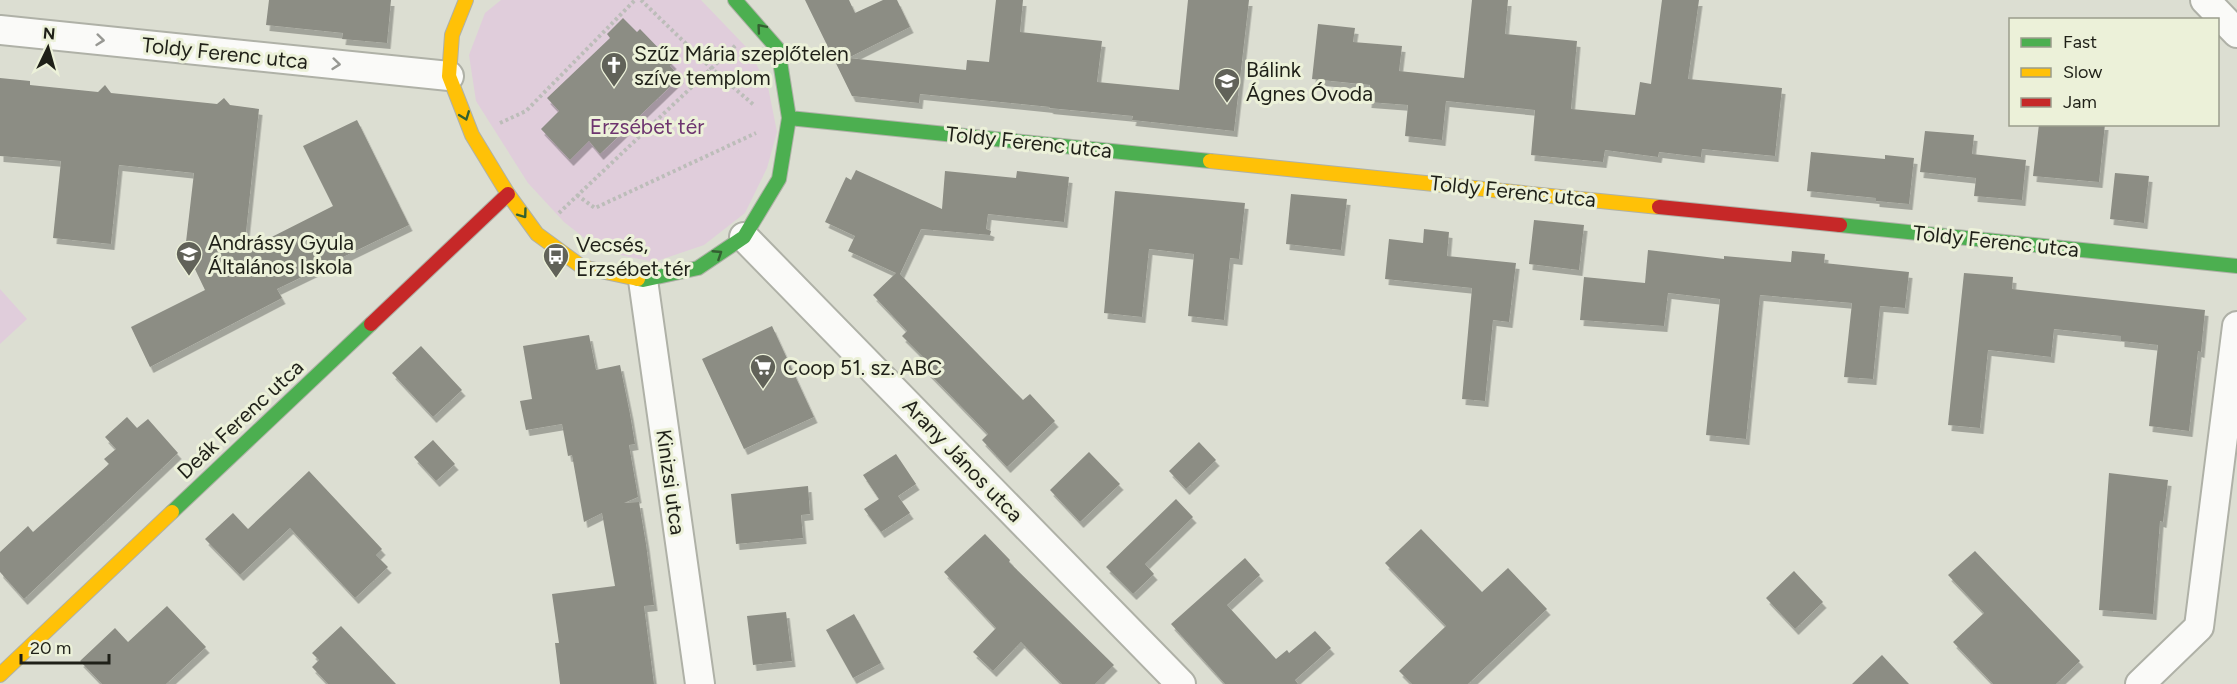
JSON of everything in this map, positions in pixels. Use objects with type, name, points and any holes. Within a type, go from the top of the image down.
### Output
[{"type":"street","points":[[466,0],[452,35],[449,76],[472,135],[508,194],[537,234],[582,267],[643,280],[698,267],[744,237],[779,179],[782,121],[778,50],[735,0]]},
{"type":"street","points":[[2205,0],[2237,33]]},
{"type":"street","name":"Toldy Ferenc utca","points":[[0,30],[449,76]]},
{"type":"street","name":"Toldy Ferenc utca","points":[[782,121],[2237,266]]},
{"type":"street","name":"Deák Ferenc utca","points":[[0,675],[508,194]]},
{"type":"street","name":"Arany János utca","points":[[744,237],[1181,684]]},
{"type":"street","name":"Kinizsi utca","points":[[643,280],[700,684]]},
{"type":"street","points":[[2140,684],[2199,627],[2237,326]]},
{"type":"path","points":[[472,135],[526,111],[635,0]]},
{"type":"path","points":[[577,195],[595,208],[782,121],[711,68],[641,0]]},
{"type":"path","points":[[537,234],[758,24]]},
{"type":"green space","name":"Erzsébet tér","points":[[501,0],[701,0],[749,50],[768,87],[777,132],[767,168],[745,213],[704,245],[654,262],[601,251],[564,222],[528,183],[476,101],[469,55],[485,13]]},
{"type":"green space","points":[[0,289],[27,319],[0,344]]},
{"type":"building","points":[[269,0],[391,0],[387,43],[342,39],[343,33],[266,25]]},
{"type":"building","points":[[805,0],[849,0],[855,13],[883,0],[897,0],[910,27],[848,58],[966,70],[967,60],[989,62],[996,0],[1023,0],[1020,32],[1102,41],[1097,82],[1179,90],[1188,0],[1249,0],[1234,131],[1132,120],[1133,116],[920,94],[919,103],[852,96]]},
{"type":"building","points":[[1472,0],[1508,0],[1505,34],[1577,41],[1571,109],[1635,115],[1640,82],[1651,84],[1662,0],[1699,0],[1688,79],[1782,88],[1775,156],[1702,149],[1701,157],[1659,152],[1658,157],[1605,150],[1603,162],[1531,155],[1535,110],[1446,101],[1442,140],[1405,136],[1408,105],[1368,102],[1370,85],[1312,79],[1318,24],[1355,28],[1353,42],[1402,46],[1399,71],[1464,78]]},
{"type":"building","name":"Szűz Mária szeplőtelen szíve templom","points":[[623,18],[637,32],[640,29],[673,63],[670,66],[680,77],[600,154],[589,141],[570,160],[541,129],[559,111],[547,98],[610,38],[607,34]]},
{"type":"building","points":[[0,78],[30,81],[30,85],[98,92],[105,85],[111,93],[217,104],[224,98],[230,105],[259,109],[244,251],[333,206],[303,146],[357,120],[409,225],[277,289],[282,298],[150,367],[131,327],[205,290],[186,242],[194,173],[119,165],[111,244],[53,238],[61,161],[0,156]]},
{"type":"building","points":[[2039,126],[2105,126],[2099,182],[2033,176]]},
{"type":"building","points":[[1925,131],[1974,135],[1972,154],[2026,160],[2022,200],[1974,196],[1976,178],[1920,172]]},
{"type":"building","points":[[1811,152],[1885,159],[1885,155],[1914,158],[1909,204],[1807,191]]},
{"type":"building","points":[[856,170],[942,209],[945,171],[1016,178],[1017,171],[1069,177],[1064,222],[988,214],[986,229],[991,231],[990,235],[921,229],[900,274],[1023,400],[1030,394],[1055,421],[1007,467],[982,440],[988,434],[923,367],[928,362],[902,336],[907,331],[873,295],[896,273],[848,251],[855,236],[825,222],[846,177],[851,180]]},
{"type":"building","points":[[2115,173],[2149,176],[2144,223],[2110,219]]},
{"type":"building","points":[[1115,191],[1245,203],[1239,259],[1230,258],[1224,320],[1188,316],[1194,254],[1149,249],[1142,317],[1104,313]]},
{"type":"building","points":[[1291,194],[1347,199],[1341,250],[1286,244]]},
{"type":"building","points":[[1534,220],[1584,225],[1579,270],[1529,264]]},
{"type":"building","points":[[1424,229],[1449,232],[1447,256],[1516,263],[1509,322],[1493,320],[1485,401],[1462,399],[1472,288],[1385,279],[1389,239],[1423,243]]},
{"type":"building","points":[[1648,250],[1724,259],[1724,256],[1791,262],[1792,251],[1825,254],[1824,263],[1909,272],[1905,308],[1880,306],[1873,379],[1844,377],[1852,303],[1760,295],[1746,439],[1706,435],[1720,299],[1668,293],[1664,326],[1580,320],[1584,277],[1645,283]]},
{"type":"building","points":[[1964,273],[2013,277],[2012,289],[2205,310],[2189,431],[2149,426],[2158,345],[2121,341],[2121,336],[2054,329],[2051,357],[1988,350],[1980,428],[1948,425]]},
{"type":"building","points":[[772,326],[814,417],[744,449],[702,359]]},
{"type":"building","points":[[589,335],[596,370],[620,365],[630,414],[635,444],[629,445],[638,497],[624,503],[639,502],[646,544],[654,605],[644,606],[654,684],[560,684],[555,643],[559,643],[552,594],[615,586],[602,513],[584,522],[572,455],[568,456],[562,424],[526,430],[520,401],[532,399],[523,346]]},
{"type":"building","points":[[421,346],[462,390],[433,417],[392,373]]},
{"type":"building","points":[[127,417],[137,428],[148,419],[178,453],[24,599],[0,572],[0,552],[28,526],[33,532],[109,464],[104,459],[116,449],[105,437]]},
{"type":"building","points":[[433,440],[455,464],[436,481],[414,457]]},
{"type":"building","points":[[1199,442],[1216,460],[1186,489],[1169,471]]},
{"type":"building","points":[[1089,452],[1120,484],[1080,522],[1050,490]]},
{"type":"building","points":[[896,454],[916,484],[898,496],[910,513],[881,532],[864,509],[879,499],[863,475]]},
{"type":"building","points":[[309,471],[382,549],[376,555],[388,567],[355,598],[290,528],[240,575],[205,539],[233,513],[248,529]]},
{"type":"building","points":[[2109,473],[2168,480],[2163,522],[2160,521],[2153,614],[2099,610]]},
{"type":"building","points":[[808,486],[810,514],[801,515],[803,538],[736,544],[731,494]]},
{"type":"building","points":[[1176,499],[1193,517],[1145,564],[1154,574],[1133,594],[1106,567]]},
{"type":"building","points":[[1421,529],[1482,592],[1508,568],[1547,609],[1468,684],[1412,684],[1399,671],[1446,626],[1385,563]]},
{"type":"building","points":[[985,534],[1010,560],[1009,562],[1114,665],[1095,684],[1062,684],[1021,642],[993,671],[973,652],[996,628],[944,572]]},
{"type":"building","points":[[1975,551],[2080,661],[2056,684],[1993,684],[1953,642],[1984,613],[1948,575]]},
{"type":"building","points":[[1245,558],[1260,575],[1227,605],[1276,659],[1287,650],[1289,653],[1315,631],[1331,648],[1295,680],[1298,684],[1225,684],[1171,624]]},
{"type":"building","points":[[1794,571],[1823,602],[1795,629],[1766,598]]},
{"type":"building","points":[[167,606],[206,647],[166,684],[102,684],[80,661],[115,628],[128,642]]},
{"type":"building","points":[[786,612],[792,661],[753,665],[747,616]]},
{"type":"building","points":[[854,614],[881,663],[853,678],[826,630]]},
{"type":"building","points":[[341,626],[396,684],[328,684],[312,667],[319,660],[312,653]]},
{"type":"building","points":[[1882,655],[1909,684],[1852,684]]},
{"type":"traffic: fast","points":[[638,279],[643,280],[698,268],[744,237],[779,179],[789,118],[778,49],[735,0]]},
{"type":"traffic: fast","points":[[789,118],[1210,161]]},
{"type":"traffic: fast","points":[[1840,225],[2237,266]]},
{"type":"traffic: fast","points":[[172,512],[371,324]]},
{"type":"traffic: slow","points":[[466,0],[452,35],[449,76],[472,135],[508,194],[537,234],[582,267],[638,279]]},
{"type":"traffic: slow","points":[[1210,161],[1659,207]]},
{"type":"traffic: slow","points":[[0,675],[172,512]]},
{"type":"traffic: jam","points":[[371,324],[508,194]]},
{"type":"traffic: jam","points":[[1659,207],[1840,225]]},
{"type":"place","name":"Szűz Mária szeplőtelen szíve templom","points":[[614,88]]},
{"type":"place","name":"Bálink Ágnes Óvoda","points":[[1227,104]]},
{"type":"place","name":"Andrássy Gyula Általános Iskola","points":[[189,277]]},
{"type":"place","name":"Vecsés, Erzsébet tér","points":[[556,279]]},
{"type":"place","name":"Coop 51. sz. ABC","points":[[763,390]]}]
